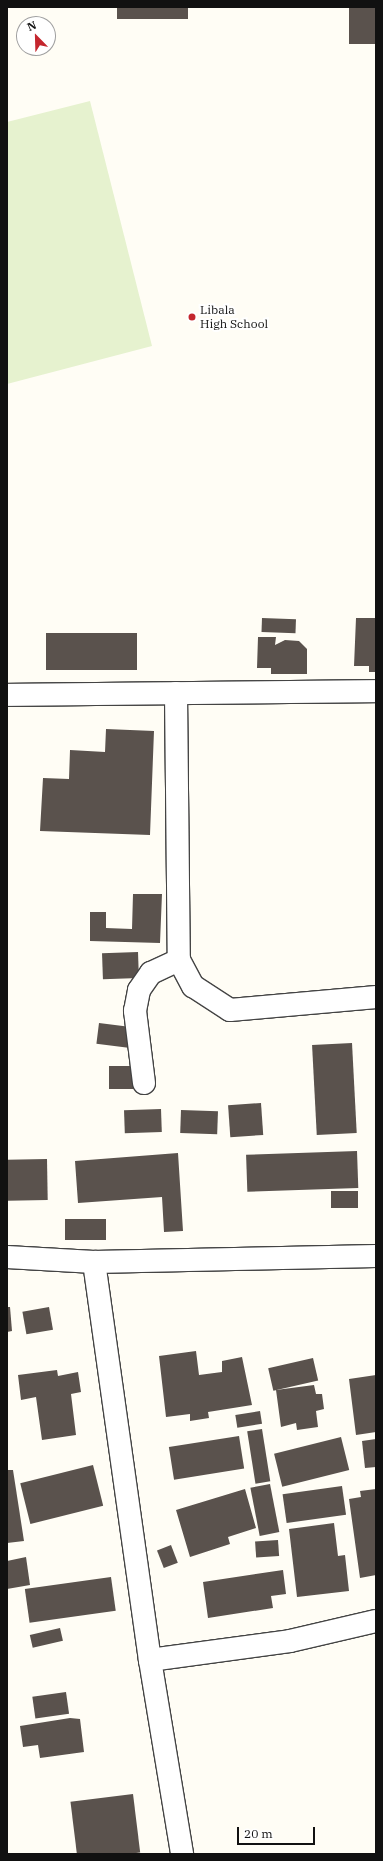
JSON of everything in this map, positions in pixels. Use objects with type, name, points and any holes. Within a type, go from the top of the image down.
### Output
[{"type":"street","points":[[7,695],[376,691]]},
{"type":"street","points":[[176,693],[179,960],[193,986],[230,1010],[376,997]]},
{"type":"street","points":[[144,1082],[135,1011],[139,990],[151,973],[179,960]]},
{"type":"street","points":[[7,1257],[94,1262],[376,1256]]},
{"type":"street","points":[[94,1262],[150,1660],[182,1854]]},
{"type":"street","points":[[150,1660],[290,1641],[376,1621]]},
{"type":"green space","points":[[90,101],[152,346],[7,384],[7,122]]},
{"type":"building","points":[[117,7],[188,7],[188,19],[117,19]]},
{"type":"building","points":[[349,7],[376,7],[376,44],[349,44]]},
{"type":"building","points":[[262,618],[296,619],[295,633],[262,632]]},
{"type":"building","points":[[356,618],[376,618],[376,672],[369,672],[369,666],[354,666]]},
{"type":"building","points":[[46,633],[137,633],[137,670],[46,670]]},
{"type":"building","points":[[258,637],[276,637],[275,645],[285,640],[299,641],[307,649],[307,674],[271,674],[271,668],[257,668]]},
{"type":"building","points":[[106,729],[154,731],[150,835],[40,831],[43,778],[69,779],[70,750],[105,752]]},
{"type":"building","points":[[133,894],[162,894],[160,943],[90,941],[90,912],[106,912],[106,928],[132,929]]},
{"type":"building","points":[[138,952],[139,978],[103,979],[102,953]]},
{"type":"building","points":[[99,1023],[131,1027],[128,1048],[96,1044]]},
{"type":"building","points":[[352,1043],[357,1133],[317,1135],[312,1045]]},
{"type":"building","points":[[109,1066],[138,1066],[138,1089],[109,1089]]},
{"type":"building","points":[[261,1103],[263,1135],[230,1137],[228,1105]]},
{"type":"building","points":[[161,1109],[162,1132],[125,1133],[124,1110]]},
{"type":"building","points":[[181,1110],[218,1111],[217,1134],[180,1133]]},
{"type":"building","points":[[357,1151],[358,1188],[247,1192],[246,1155]]},
{"type":"building","points":[[178,1153],[183,1231],[164,1232],[162,1197],[78,1203],[75,1161]]},
{"type":"building","points":[[47,1159],[48,1200],[8,1201],[7,1160]]},
{"type":"building","points":[[331,1191],[358,1191],[358,1208],[331,1208]]},
{"type":"building","points":[[65,1219],[106,1219],[106,1240],[65,1240]]},
{"type":"building","points":[[7,1307],[10,1307],[12,1331],[7,1332]]},
{"type":"building","points":[[49,1307],[53,1330],[26,1334],[22,1312]]},
{"type":"building","points":[[196,1351],[199,1375],[222,1372],[222,1361],[242,1357],[252,1405],[208,1412],[209,1418],[190,1421],[190,1414],[166,1417],[159,1356]]},
{"type":"building","points":[[313,1358],[318,1380],[273,1391],[268,1368]]},
{"type":"building","points":[[57,1370],[58,1376],[78,1372],[81,1392],[71,1394],[76,1435],[42,1440],[36,1397],[21,1400],[18,1375]]},
{"type":"building","points":[[376,1375],[376,1432],[356,1435],[349,1379]]},
{"type":"building","points":[[314,1385],[316,1394],[322,1394],[324,1409],[316,1411],[318,1427],[297,1430],[296,1423],[281,1427],[276,1390]]},
{"type":"building","points":[[260,1411],[262,1424],[237,1428],[235,1415]]},
{"type":"building","points":[[262,1429],[270,1481],[255,1484],[247,1431]]},
{"type":"building","points":[[239,1436],[244,1469],[174,1480],[169,1447]]},
{"type":"building","points":[[341,1437],[349,1470],[282,1487],[274,1454]]},
{"type":"building","points":[[376,1439],[376,1467],[365,1468],[362,1441]]},
{"type":"building","points":[[93,1465],[103,1506],[30,1524],[20,1483]]},
{"type":"building","points":[[7,1470],[13,1470],[24,1541],[7,1543]]},
{"type":"building","points":[[270,1484],[279,1532],[260,1536],[250,1488]]},
{"type":"building","points":[[342,1486],[346,1515],[287,1523],[283,1494]]},
{"type":"building","points":[[245,1489],[256,1528],[228,1537],[230,1544],[190,1557],[176,1510]]},
{"type":"building","points":[[376,1489],[376,1575],[360,1578],[349,1499],[361,1497],[360,1491]]},
{"type":"building","points":[[334,1523],[338,1556],[345,1555],[349,1591],[297,1597],[289,1529]]},
{"type":"building","points":[[278,1540],[279,1556],[256,1558],[255,1542]]},
{"type":"building","points":[[171,1545],[178,1563],[164,1568],[157,1550]]},
{"type":"building","points":[[26,1557],[30,1585],[7,1589],[7,1561]]},
{"type":"building","points":[[283,1570],[286,1594],[271,1596],[273,1608],[208,1618],[203,1582]]},
{"type":"building","points":[[111,1577],[116,1611],[30,1623],[25,1589]]},
{"type":"building","points":[[60,1628],[63,1641],[33,1648],[30,1635]]},
{"type":"building","points":[[66,1692],[69,1714],[35,1719],[32,1697]]},
{"type":"building","points":[[70,1718],[80,1719],[84,1752],[40,1758],[38,1745],[23,1747],[20,1726]]},
{"type":"building","points":[[133,1794],[140,1853],[77,1854],[70,1802]]},
{"type":"place","name":"Libala High School","points":[[192,317]]}]
